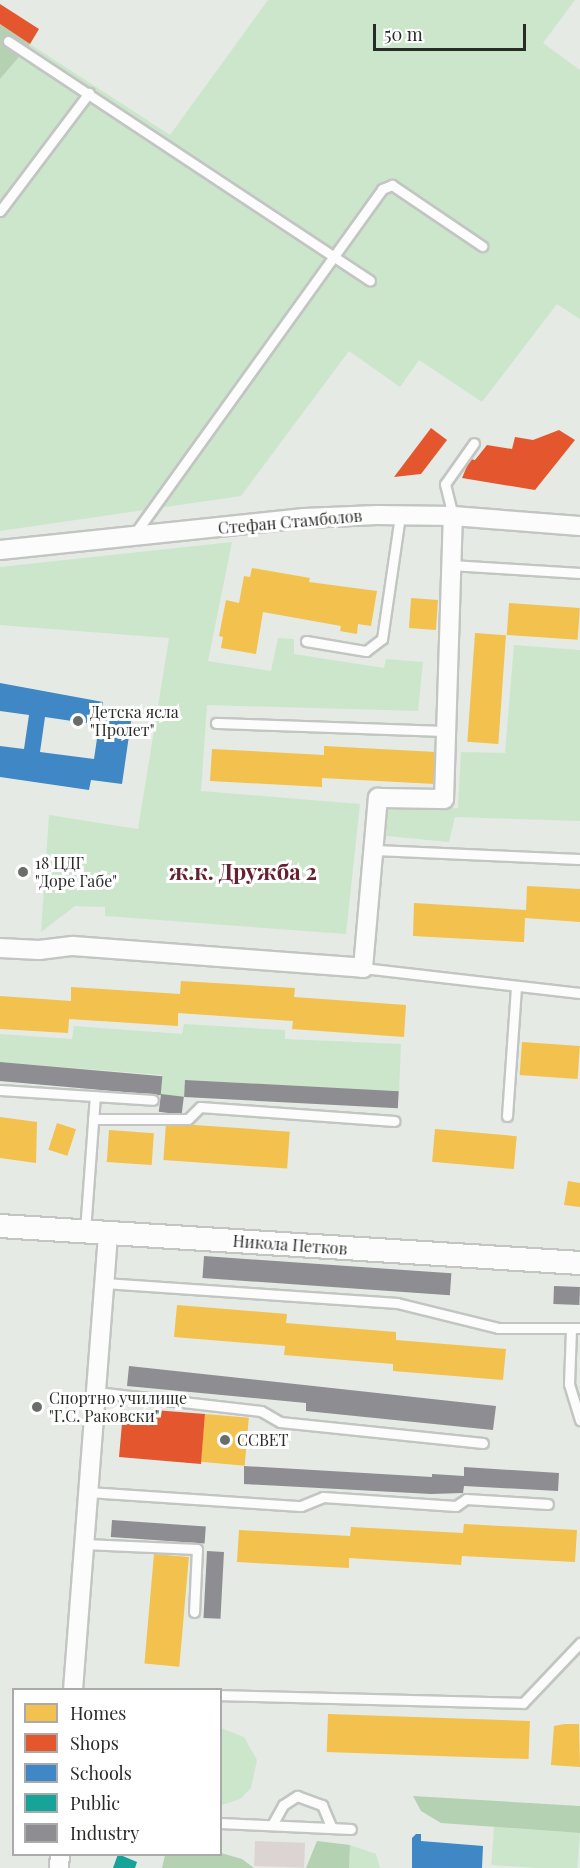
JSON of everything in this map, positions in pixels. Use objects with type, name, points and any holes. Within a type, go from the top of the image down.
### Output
[{"type":"street","name":"Стефан Стамболов","points":[[0,550],[304,518],[453,516],[580,526]]},
{"type":"street","points":[[0,948],[39,950],[73,946],[363,968],[378,798],[444,799],[453,516]]},
{"type":"street","name":"Никола Петков","points":[[0,1226],[580,1263]]},
{"type":"street","points":[[72,1688],[108,1233]]},
{"type":"lane","points":[[8,40],[370,281]]},
{"type":"lane","points":[[0,211],[89,93]]},
{"type":"lane","points":[[131,538],[382,189],[392,185],[482,246]]},
{"type":"lane","points":[[453,516],[445,484],[474,443]]},
{"type":"lane","points":[[306,641],[366,651],[382,639],[400,515]]},
{"type":"lane","points":[[451,565],[580,573]]},
{"type":"lane","points":[[216,723],[447,731]]},
{"type":"lane","points":[[374,850],[580,859]]},
{"type":"lane","points":[[363,968],[580,993]]},
{"type":"lane","points":[[507,1116],[516,986]]},
{"type":"lane","points":[[0,1090],[153,1100]]},
{"type":"lane","points":[[85,1232],[94,1096]]},
{"type":"lane","points":[[93,1119],[188,1119],[200,1107],[394,1121]]},
{"type":"lane","points":[[104,1283],[397,1303],[498,1328],[575,1328],[569,1384],[580,1420]]},
{"type":"lane","points":[[96,1392],[261,1411],[280,1422],[483,1443]]},
{"type":"lane","points":[[88,1492],[302,1506],[323,1497],[456,1506],[466,1499],[548,1504]]},
{"type":"lane","points":[[84,1544],[197,1549],[194,1612]]},
{"type":"lane","points":[[222,1695],[523,1703],[580,1643]]},
{"type":"lane","points":[[272,1826],[283,1804],[297,1796],[322,1805],[332,1828]]},
{"type":"lane","points":[[222,1823],[351,1829]]},
{"type":"green space","points":[[268,0],[575,0],[543,43],[580,70],[580,319],[557,304],[482,402],[419,360],[400,387],[349,351],[241,496],[0,531],[0,79],[30,44],[170,135]]},
{"type":"green space","points":[[0,24],[30,44],[0,79]]},
{"type":"green space","points":[[232,542],[208,661],[271,671],[278,638],[294,639],[294,654],[384,668],[386,659],[423,662],[418,711],[207,705],[201,791],[360,804],[346,934],[105,916],[105,907],[75,906],[41,932],[49,815],[138,829],[169,638],[0,625],[0,567]]},
{"type":"green space","points":[[514,645],[580,650],[580,821],[455,817],[449,842],[386,836],[388,808],[458,808],[461,752],[505,753]]},
{"type":"green space","points":[[184,1024],[285,1030],[285,1039],[401,1044],[399,1092],[186,1080],[184,1097],[161,1094],[162,1075],[0,1062],[0,1034],[72,1039],[74,1026],[182,1034]]},
{"type":"green space","points":[[222,1728],[244,1737],[257,1760],[251,1788],[240,1799],[222,1805]]},
{"type":"green space","points":[[413,1796],[580,1806],[580,1833],[441,1823],[421,1811]]},
{"type":"green space","points":[[494,1827],[580,1833],[577,1868],[491,1865]]},
{"type":"green space","points":[[317,1841],[350,1845],[349,1868],[306,1868]]},
{"type":"green space","points":[[350,1845],[376,1854],[380,1868],[349,1868]]},
{"type":"green space","points":[[222,1853],[242,1859],[254,1868],[162,1868],[165,1856],[222,1856]]},
{"type":"building: Homes","points":[[252,568],[310,578],[309,582],[377,591],[371,626],[358,624],[357,634],[340,631],[341,626],[263,612],[256,654],[221,648],[223,637],[219,636],[226,600],[239,603],[244,576],[250,577]]},
{"type":"building: Homes","points":[[411,598],[438,600],[436,630],[409,628]]},
{"type":"building: Homes","points":[[509,603],[580,608],[578,640],[507,635]]},
{"type":"building: Homes","points":[[475,633],[506,635],[498,744],[467,742]]},
{"type":"building: Homes","points":[[324,746],[436,752],[435,784],[322,778],[322,787],[210,781],[212,749],[324,755]]},
{"type":"building: Homes","points":[[527,886],[580,889],[580,922],[525,918],[524,942],[413,936],[414,903],[526,910]]},
{"type":"building: Homes","points":[[181,981],[295,988],[294,997],[406,1005],[404,1037],[292,1029],[293,1021],[178,1013],[178,1026],[69,1019],[68,1033],[0,1029],[0,996],[71,1001],[71,987],[180,994]]},
{"type":"building: Homes","points":[[522,1042],[580,1046],[578,1079],[520,1075]]},
{"type":"building: Homes","points":[[0,1117],[37,1122],[36,1163],[0,1158]]},
{"type":"building: Homes","points":[[57,1123],[76,1129],[67,1156],[48,1150]]},
{"type":"building: Homes","points":[[166,1123],[290,1132],[287,1169],[163,1160]]},
{"type":"building: Homes","points":[[435,1129],[517,1136],[514,1169],[432,1162]]},
{"type":"building: Homes","points":[[109,1130],[154,1133],[152,1165],[107,1162]]},
{"type":"building: Homes","points":[[568,1181],[580,1183],[580,1207],[564,1205]]},
{"type":"building: Homes","points":[[177,1305],[287,1314],[286,1323],[396,1332],[396,1340],[506,1349],[503,1380],[393,1371],[393,1364],[284,1355],[285,1346],[174,1337]]},
{"type":"building: Homes","name":"ССВЕТ","points":[[205,1414],[249,1418],[245,1466],[201,1462]]},
{"type":"building: Homes","points":[[464,1524],[577,1530],[575,1562],[462,1556],[461,1565],[349,1558],[349,1568],[237,1562],[239,1530],[350,1536],[351,1527],[463,1533]]},
{"type":"building: Homes","points":[[154,1554],[189,1557],[179,1667],[144,1664]]},
{"type":"building: Homes","points":[[328,1714],[530,1721],[529,1759],[327,1752]]},
{"type":"building: Homes","points":[[579,1724],[580,1767],[551,1765],[554,1726]]},
{"type":"building: Shops","points":[[0,4],[39,29],[30,44],[0,24]]},
{"type":"building: Shops","points":[[431,428],[447,440],[421,474],[394,477]]},
{"type":"building: Shops","points":[[559,430],[575,440],[535,490],[462,478],[470,459],[475,460],[487,445],[512,449],[515,437],[533,440]]},
{"type":"building: Shops","points":[[154,1410],[205,1414],[201,1464],[119,1457],[122,1423],[152,1425]]},
{"type":"building: Schools","points":[[0,683],[103,702],[102,710],[132,715],[122,784],[91,780],[89,790],[0,777],[0,746],[24,749],[29,715],[0,711]],"holes":[[[45,717],[99,725],[94,759],[40,752]]]},
{"type":"building: Schools","points":[[416,1834],[421,1834],[421,1841],[483,1846],[482,1868],[412,1868],[412,1838]]},
{"type":"building: Public","points":[[117,1856],[137,1862],[135,1868],[113,1868]]},
{"type":"building: Industry","points":[[0,1062],[162,1076],[161,1095],[0,1081]]},
{"type":"building: Industry","points":[[185,1080],[399,1091],[398,1108],[184,1097]]},
{"type":"building: Industry","points":[[161,1094],[184,1097],[182,1115],[159,1112]]},
{"type":"building: Industry","points":[[204,1256],[451,1273],[450,1295],[202,1278]]},
{"type":"building: Industry","points":[[554,1286],[580,1287],[579,1305],[553,1304]]},
{"type":"building: Industry","points":[[129,1366],[496,1406],[493,1430],[306,1411],[306,1403],[127,1386]]},
{"type":"building: Industry","points":[[244,1466],[432,1477],[432,1474],[464,1476],[464,1467],[559,1473],[558,1491],[464,1486],[463,1493],[431,1494],[244,1484]]},
{"type":"building: Industry","points":[[112,1520],[206,1527],[205,1544],[111,1537]]},
{"type":"building: Industry","points":[[207,1551],[224,1552],[220,1619],[203,1618]]},
{"type":"building: Other","points":[[255,1841],[305,1843],[304,1868],[254,1866]]},
{"type":"place","name":"Детска ясла \"Пролет\"","points":[[78,721]]},
{"type":"place","name":"18 ЦДГ \"Доре Габе\"","points":[[23,872]]},
{"type":"place","name":"Спортно училище \"Г.С. Раковски\"","points":[[37,1407]]},
{"type":"place","name":"ССВЕТ","points":[[225,1440]]},
{"type":"district","name":"ж.к. Дружба 2","points":[[243,872]]}]
